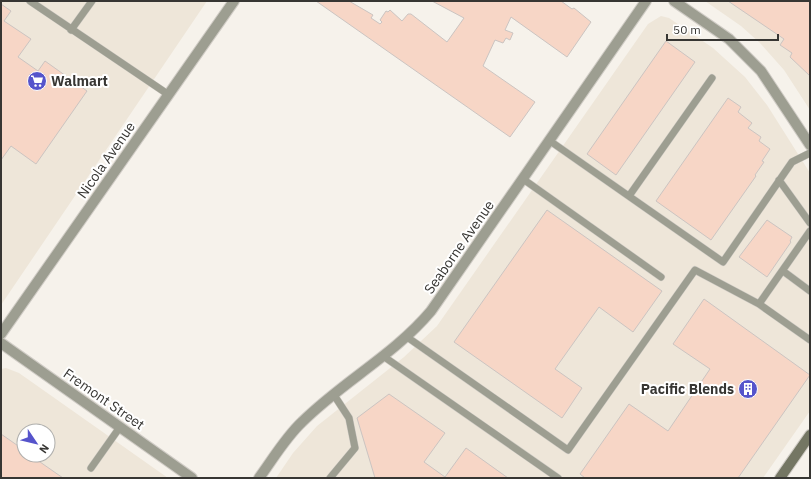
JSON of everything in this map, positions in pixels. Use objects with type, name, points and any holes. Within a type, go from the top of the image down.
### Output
[{"type":"main road","points":[[780,478],[810,435]]},
{"type":"street","name":"Nicola Avenue","points":[[1,334],[234,1]]},
{"type":"street","name":"Seaborne Avenue","points":[[259,478],[300,423],[334,394],[407,337],[420,324],[441,297],[646,1]]},
{"type":"street","points":[[674,1],[729,39],[761,71],[810,145]]},
{"type":"street","name":"Fremont Street","points":[[1,344],[192,478]]},
{"type":"lane","points":[[30,1],[71,30],[91,41],[169,94]]},
{"type":"lane","points":[[71,30],[92,1]]},
{"type":"lane","points":[[629,196],[712,78]]},
{"type":"lane","points":[[550,141],[723,262],[792,162],[810,153]]},
{"type":"lane","points":[[523,179],[661,277]]},
{"type":"lane","points":[[779,180],[810,223]]},
{"type":"lane","points":[[759,304],[809,236]]},
{"type":"lane","points":[[407,337],[568,450],[695,270],[759,304],[810,340]]},
{"type":"lane","points":[[783,271],[810,291]]},
{"type":"lane","points":[[383,356],[558,478]]},
{"type":"lane","points":[[330,478],[355,448],[349,418],[334,394]]},
{"type":"lane","points":[[91,468],[120,427]]},
{"type":"shaded area","points":[[1,1],[207,1],[1,305]]},
{"type":"shaded area","points":[[705,1],[810,1],[810,110],[784,70],[760,43],[741,26]]},
{"type":"shaded area","points":[[661,16],[669,18],[713,48],[745,77],[767,105],[810,173],[810,411],[763,478],[276,478],[293,453],[317,426],[404,357],[437,326],[648,24]]},
{"type":"shaded area","points":[[6,368],[19,373],[168,478],[1,478],[1,369]]},
{"type":"building","points":[[316,1],[349,1],[373,15],[371,18],[380,24],[382,22],[380,20],[386,11],[388,12],[390,10],[402,21],[408,14],[411,14],[447,42],[464,18],[432,1],[561,1],[572,9],[574,8],[591,22],[567,57],[511,17],[505,30],[513,33],[510,40],[506,38],[503,43],[495,40],[483,66],[535,102],[510,137]]},
{"type":"building","points":[[728,1],[810,1],[810,76],[790,57],[792,53],[780,45],[784,39]]},
{"type":"building","name":"Walmart","points":[[1,4],[11,11],[4,21],[31,39],[18,57],[38,71],[45,61],[87,91],[36,164],[11,146],[1,160]]},
{"type":"building","points":[[666,41],[695,62],[616,175],[587,154]]},
{"type":"building","points":[[728,98],[741,107],[738,112],[752,123],[748,128],[761,137],[759,141],[770,149],[762,161],[764,162],[755,175],[756,176],[711,240],[656,201]]},
{"type":"building","points":[[547,210],[662,291],[633,332],[599,307],[555,369],[582,388],[562,418],[454,342]]},
{"type":"building","points":[[767,220],[792,237],[791,242],[767,277],[739,257]]},
{"type":"building","name":"Pacific Blends","points":[[704,299],[810,375],[738,478],[585,478],[580,474],[629,404],[668,431],[710,369],[673,344]]},
{"type":"building","points":[[389,394],[445,433],[424,462],[445,477],[466,448],[508,478],[375,478],[357,418]]},
{"type":"building","points":[[1,434],[16,444],[16,463],[41,463],[63,478],[1,478]]},
{"type":"place","name":"Walmart","points":[[37,81]]},
{"type":"place","name":"Pacific Blends","points":[[748,389]]}]
